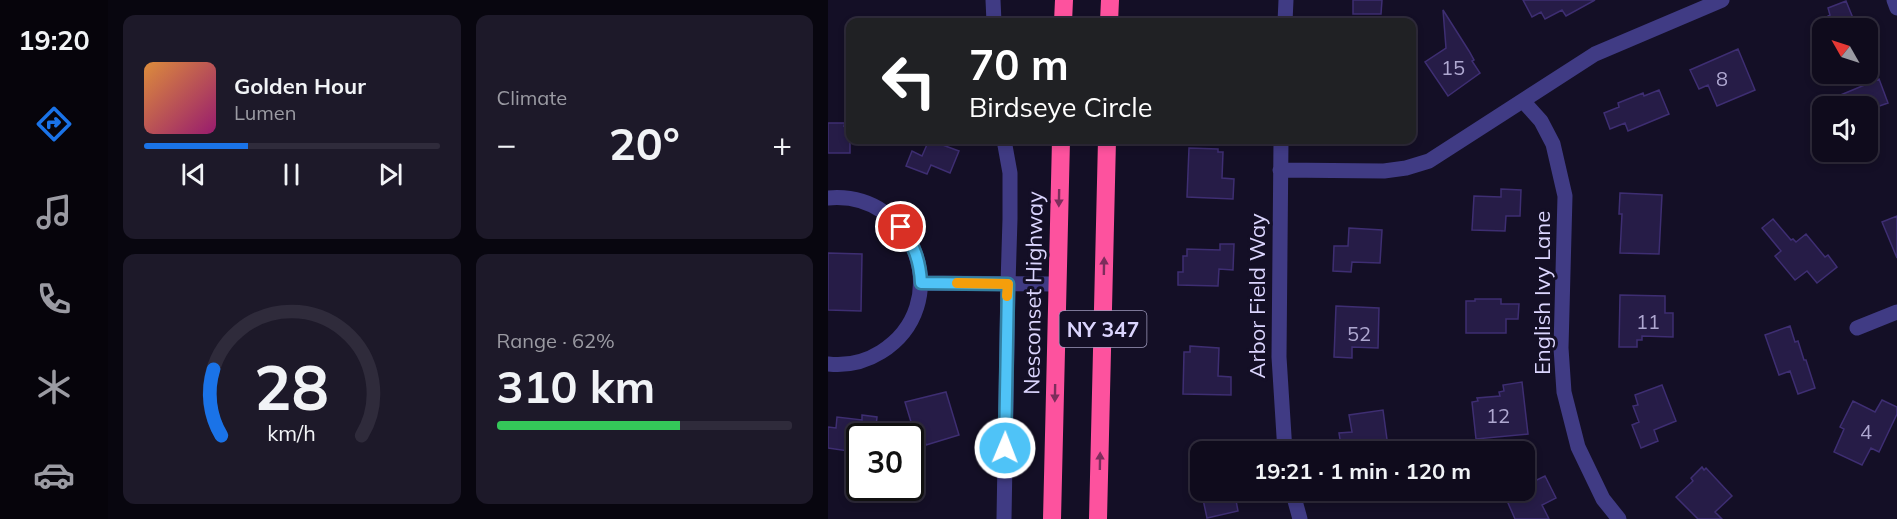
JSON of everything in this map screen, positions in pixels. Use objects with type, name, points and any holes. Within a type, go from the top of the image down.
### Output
[{"type":"highway","points":[[1063,18],[1064,0]]},
{"type":"highway","points":[[1109,18],[1110,0]]},
{"type":"highway","name":"Nesconset Highway","points":[[1052,519],[1061,144]]},
{"type":"highway","name":"NY 347","points":[[1098,519],[1107,144]]},
{"type":"street","points":[[993,0],[994,18]]},
{"type":"street","points":[[1285,18],[1286,0]]},
{"type":"street","points":[[1280,170],[1384,171],[1406,168],[1429,161],[1595,54],[1722,0]]},
{"type":"street","points":[[1894,0],[1897,8]]},
{"type":"street","name":"English Ivy Lane","points":[[1523,101],[1541,122],[1553,144],[1565,196],[1561,348],[1564,392],[1578,447],[1603,499],[1619,519]]},
{"type":"street","points":[[1004,519],[1010,219],[1010,173],[1005,144]]},
{"type":"street","name":"Arbor Field Way","points":[[1281,144],[1279,357],[1284,441]]},
{"type":"street","points":[[828,198],[849,198],[861,201],[883,211],[892,218],[901,227],[914,248],[921,283],[920,295],[912,318],[906,329],[889,346],[868,359],[828,364]]},
{"type":"street","points":[[921,283],[1058,284]]},
{"type":"street","points":[[1857,328],[1897,312]]},
{"type":"street","points":[[1295,501],[1300,519]]},
{"type":"building","points":[[1353,0],[1382,0],[1381,14],[1353,14]]},
{"type":"building","points":[[1523,0],[1595,0],[1566,16],[1562,10],[1545,19],[1541,12],[1532,17]]},
{"type":"building","points":[[1846,1],[1853,18],[1829,18],[1828,8]]},
{"type":"building","points":[[1443,10],[1480,73],[1448,96],[1425,62],[1446,48]]},
{"type":"building","points":[[1738,49],[1755,90],[1717,106],[1708,85],[1699,89],[1690,70]]},
{"type":"building","points":[[1878,79],[1888,103],[1878,106],[1878,96],[1838,96],[1867,84],[1878,84]]},
{"type":"building","points":[[1659,90],[1669,114],[1628,131],[1625,123],[1610,129],[1604,113],[1619,107],[1618,103],[1643,93],[1644,96]]},
{"type":"building","points":[[828,123],[845,123],[846,144],[850,144],[850,153],[828,153]]},
{"type":"building","points":[[927,144],[940,144],[959,151],[950,173],[931,165],[927,174],[906,166],[912,151],[922,156]]},
{"type":"building","points":[[1189,148],[1218,149],[1218,152],[1223,152],[1222,178],[1234,179],[1233,199],[1187,197]]},
{"type":"building","points":[[1501,189],[1521,190],[1520,216],[1506,216],[1505,231],[1472,230],[1474,196],[1501,197]]},
{"type":"building","points":[[1620,193],[1662,195],[1659,254],[1620,253],[1622,214],[1619,214]]},
{"type":"building","points":[[1897,216],[1897,258],[1882,222]]},
{"type":"building","points":[[1773,219],[1791,240],[1796,242],[1806,234],[1825,257],[1828,255],[1837,267],[1817,283],[1807,271],[1795,280],[1775,256],[1781,251],[1762,228]]},
{"type":"building","points":[[1349,228],[1382,230],[1380,263],[1352,262],[1351,272],[1333,271],[1334,246],[1348,246]]},
{"type":"building","points":[[1220,244],[1234,244],[1233,270],[1219,269],[1218,286],[1178,285],[1178,272],[1183,272],[1183,256],[1187,256],[1187,249],[1220,250]]},
{"type":"building","points":[[828,253],[862,254],[861,311],[828,310]]},
{"type":"building","points":[[1620,295],[1665,296],[1665,313],[1673,313],[1673,337],[1642,336],[1642,340],[1637,340],[1637,347],[1619,347]]},
{"type":"building","points":[[1475,299],[1501,299],[1501,304],[1519,304],[1518,319],[1506,319],[1506,333],[1466,333],[1466,301],[1475,301]]},
{"type":"building","points":[[1336,306],[1379,308],[1378,348],[1352,347],[1352,358],[1334,357]]},
{"type":"building","points":[[1790,326],[1795,342],[1798,341],[1804,360],[1806,360],[1815,388],[1798,394],[1790,371],[1779,375],[1765,335]]},
{"type":"building","points":[[1190,346],[1219,348],[1218,376],[1231,377],[1231,395],[1183,394],[1184,352],[1190,352]]},
{"type":"building","points":[[1522,382],[1528,434],[1476,439],[1472,402],[1478,401],[1477,398],[1500,396],[1499,392],[1504,391],[1503,385]]},
{"type":"building","points":[[1662,385],[1676,421],[1654,430],[1658,441],[1641,448],[1632,425],[1639,422],[1633,406],[1638,405],[1635,395]]},
{"type":"building","points":[[946,392],[959,435],[926,445],[924,423],[911,423],[905,402]]},
{"type":"building","points":[[1882,400],[1897,407],[1897,414],[1879,452],[1871,448],[1862,465],[1834,452],[1844,429],[1840,427],[1853,401],[1875,412]]},
{"type":"building","points":[[1383,410],[1387,441],[1340,441],[1339,433],[1352,432],[1349,415]]},
{"type":"building","points":[[862,415],[877,417],[876,423],[846,423],[846,451],[828,448],[828,427],[836,428],[837,417],[862,420]]},
{"type":"building","points":[[1702,467],[1704,470],[1706,468],[1732,496],[1715,512],[1722,519],[1698,519],[1676,497],[1693,481],[1691,478]]},
{"type":"building","points":[[1545,476],[1556,498],[1542,505],[1549,519],[1515,519],[1507,501],[1535,501],[1535,481]]},
{"type":"building","points":[[1203,501],[1236,501],[1238,511],[1207,518]]},
{"type":"slow traffic","points":[[957,283],[1008,284],[1007,296]]},
{"type":"route","points":[[901,227],[918,259],[921,283],[1008,284],[1005,448]]}]
